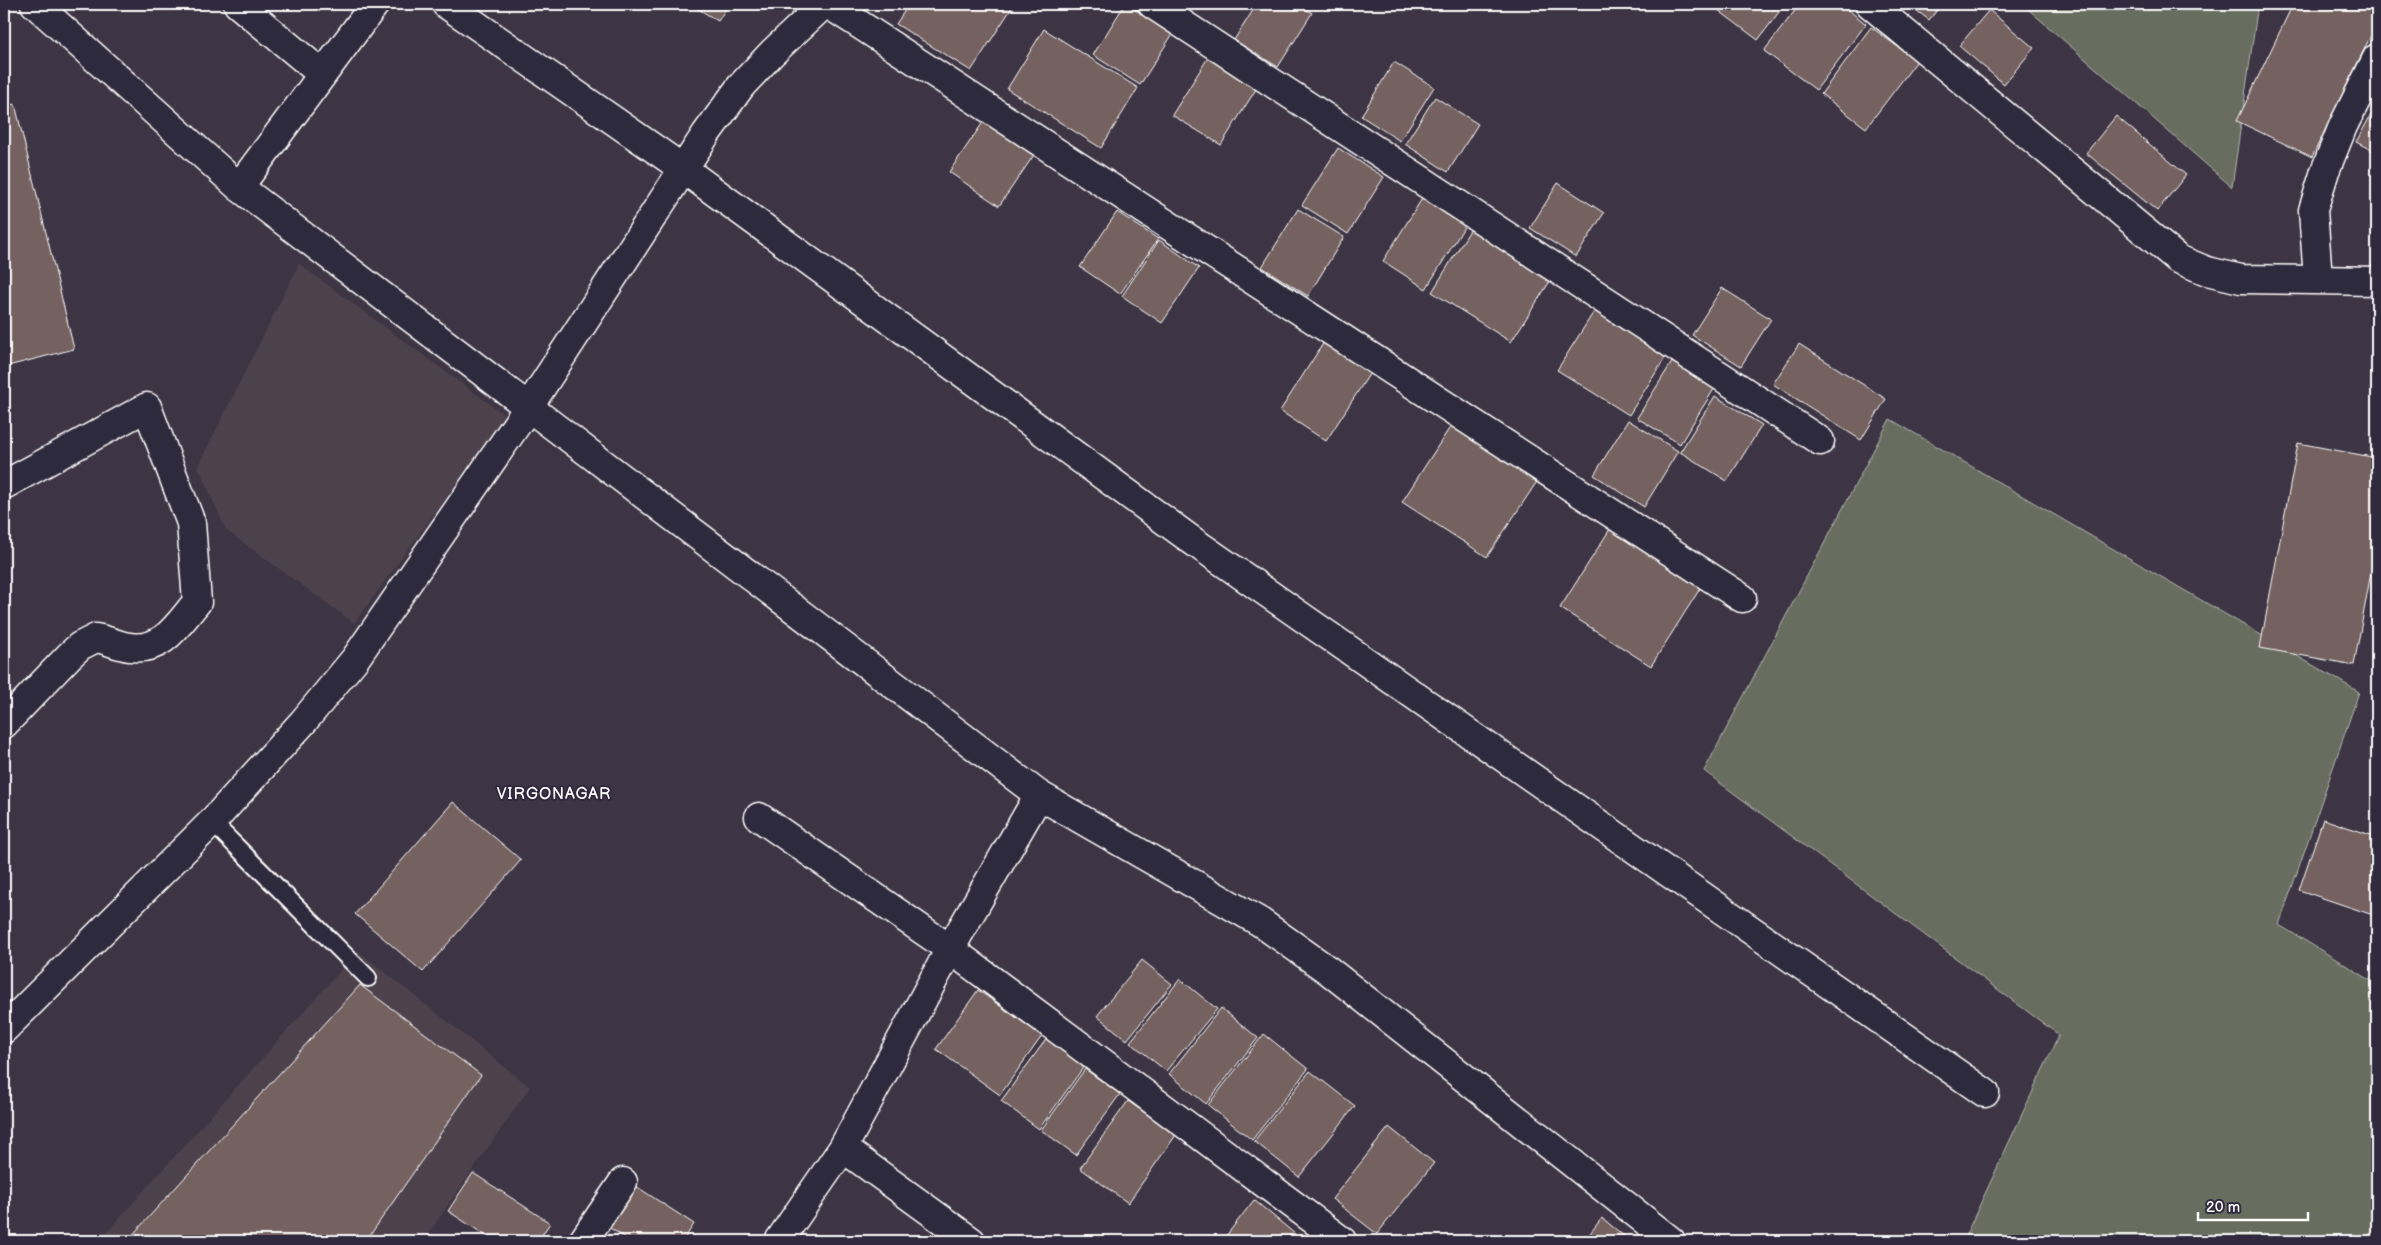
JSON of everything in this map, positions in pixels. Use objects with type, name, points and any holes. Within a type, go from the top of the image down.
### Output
[{"type":"street","points":[[35,4],[239,186],[528,408],[1039,794],[1260,922],[1329,971],[1671,1241]]},
{"type":"street","points":[[238,4],[322,74]]},
{"type":"street","points":[[239,186],[375,4]]},
{"type":"street","points":[[446,4],[682,168],[1190,539],[1985,1093]]},
{"type":"street","points":[[4,1029],[212,822],[303,722],[355,659],[528,408],[682,168],[741,86],[772,53],[824,4]]},
{"type":"street","points":[[828,4],[1742,598]]},
{"type":"street","points":[[1152,4],[1820,441]]},
{"type":"street","points":[[1870,4],[2178,259],[2207,271],[2241,279],[2377,281]]},
{"type":"street","points":[[2318,279],[2313,210],[2325,171],[2343,126],[2377,58]]},
{"type":"street","points":[[4,485],[147,406],[191,523],[196,602],[171,635],[158,644],[131,648],[96,638],[80,646],[4,724]]},
{"type":"street","points":[[780,1241],[843,1148],[950,949],[1039,794]]},
{"type":"street","points":[[759,817],[950,949],[1342,1241]]},
{"type":"street","points":[[843,1148],[971,1241]]},
{"type":"street","points":[[583,1241],[623,1182]]},
{"type":"lane","points":[[212,822],[368,978]]},
{"type":"shaded area","points":[[299,264],[506,416],[354,623],[226,530],[198,466]]},
{"type":"shaded area","points":[[358,951],[530,1087],[423,1241],[99,1241]]},
{"type":"green space","points":[[2022,4],[2258,4],[2232,187]]},
{"type":"green space","points":[[1890,419],[2359,692],[2279,925],[2377,984],[2377,1241],[1963,1241],[2059,1035],[1704,771]]},
{"type":"building","points":[[690,4],[729,4],[718,21]]},
{"type":"building","points":[[909,4],[1009,4],[1013,6],[971,71],[896,24]]},
{"type":"building","points":[[1125,4],[1174,32],[1140,85],[1093,55]]},
{"type":"building","points":[[1257,4],[1297,4],[1312,13],[1278,67],[1234,40]]},
{"type":"building","points":[[1710,4],[1785,4],[1758,40]]},
{"type":"building","points":[[1800,4],[1841,4],[1866,24],[1816,90],[1764,51]]},
{"type":"building","points":[[1908,4],[1942,4],[1929,20]]},
{"type":"building","points":[[2293,4],[2360,4],[2377,12],[2377,23],[2312,157],[2237,121]]},
{"type":"building","points":[[1989,10],[2034,48],[2004,84],[1959,46]]},
{"type":"building","points":[[1871,27],[1917,61],[1866,128],[1821,94]]},
{"type":"building","points":[[1044,29],[1138,88],[1101,148],[1007,89]]},
{"type":"building","points":[[1209,56],[1258,86],[1221,145],[1172,115]]},
{"type":"building","points":[[1394,62],[1434,87],[1400,141],[1361,116]]},
{"type":"building","points":[[1435,97],[1478,124],[1448,172],[1405,144]]},
{"type":"building","points":[[15,104],[74,349],[4,367],[4,106]]},
{"type":"building","points":[[2377,104],[2377,153],[2356,142]]},
{"type":"building","points":[[2116,116],[2186,175],[2157,211],[2086,153]]},
{"type":"building","points":[[986,118],[1036,152],[999,206],[949,172]]},
{"type":"building","points":[[1338,148],[1384,177],[1348,234],[1302,205]]},
{"type":"building","points":[[1558,183],[1604,213],[1576,257],[1530,228]]},
{"type":"building","points":[[1423,197],[1466,224],[1426,289],[1383,261]]},
{"type":"building","points":[[1298,209],[1344,237],[1308,296],[1262,267]]},
{"type":"building","points":[[1117,212],[1158,239],[1120,294],[1080,267]]},
{"type":"building","points":[[1472,227],[1552,278],[1511,342],[1432,292]]},
{"type":"building","points":[[1159,240],[1199,268],[1162,323],[1122,296]]},
{"type":"building","points":[[1722,288],[1771,319],[1741,366],[1692,335]]},
{"type":"building","points":[[1595,310],[1667,355],[1629,415],[1557,370]]},
{"type":"building","points":[[1324,342],[1370,373],[1326,441],[1280,411]]},
{"type":"building","points":[[1799,344],[1886,399],[1861,440],[1773,384]]},
{"type":"building","points":[[1672,362],[1714,389],[1680,444],[1637,418]]},
{"type":"building","points":[[1715,396],[1762,425],[1727,481],[1680,452]]},
{"type":"building","points":[[1628,420],[1678,451],[1644,507],[1594,475]]},
{"type":"building","points":[[1452,424],[1538,480],[1487,557],[1402,502]]},
{"type":"building","points":[[2298,443],[2377,458],[2377,540],[2354,665],[2260,648]]},
{"type":"building","points":[[1610,529],[1701,587],[1651,666],[1560,608]]},
{"type":"building","points":[[453,802],[521,860],[423,972],[355,914]]},
{"type":"building","points":[[2323,819],[2377,837],[2376,916],[2299,890]]},
{"type":"building","points":[[1142,960],[1172,984],[1127,1040],[1097,1016]]},
{"type":"building","points":[[1180,979],[1217,1009],[1166,1071],[1130,1042]]},
{"type":"building","points":[[360,985],[481,1075],[366,1241],[127,1241]]},
{"type":"building","points":[[978,990],[1042,1036],[1000,1095],[936,1049]]},
{"type":"building","points":[[1221,1008],[1258,1038],[1206,1104],[1169,1074]]},
{"type":"building","points":[[1264,1034],[1308,1069],[1252,1140],[1208,1105]]},
{"type":"building","points":[[1047,1038],[1085,1065],[1039,1129],[1001,1101]]},
{"type":"building","points":[[1085,1069],[1120,1094],[1076,1155],[1041,1130]]},
{"type":"building","points":[[1310,1071],[1355,1106],[1299,1177],[1254,1141]]},
{"type":"building","points":[[1128,1101],[1176,1135],[1128,1203],[1080,1168]]},
{"type":"building","points":[[1389,1127],[1434,1163],[1377,1234],[1332,1199]]},
{"type":"building","points":[[473,1173],[550,1223],[538,1241],[494,1241],[448,1211]]},
{"type":"building","points":[[628,1181],[694,1224],[683,1241],[630,1241],[601,1222]]},
{"type":"building","points":[[1254,1200],[1295,1234],[1289,1241],[1222,1241]]},
{"type":"building","points":[[1602,1218],[1630,1241],[1584,1241]]},
{"type":"building","points":[[432,1235],[441,1241],[428,1241]]},
{"type":"district","name":"VIRGONAGAR","points":[[554,794]]}]
